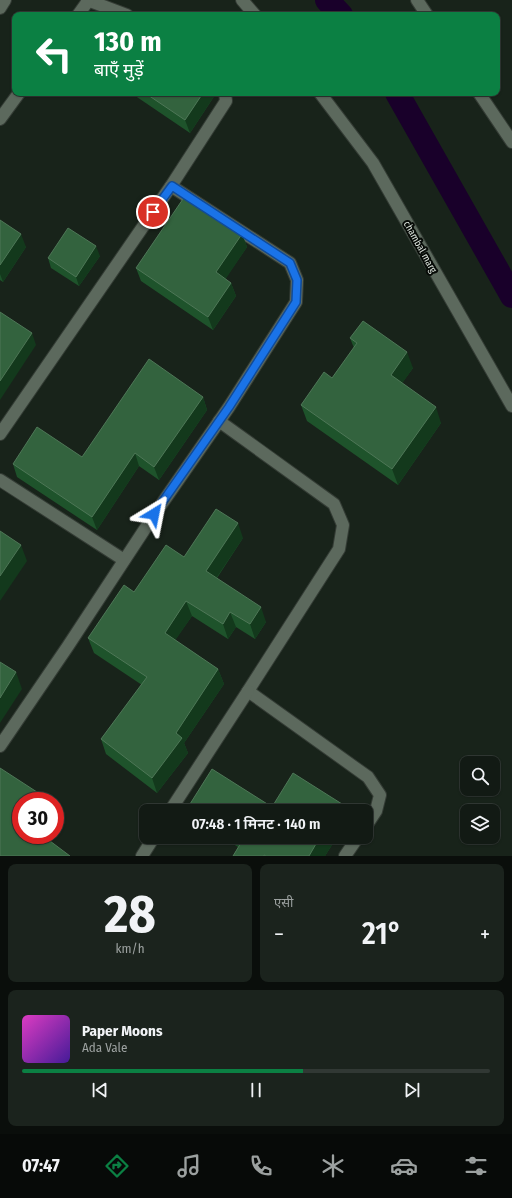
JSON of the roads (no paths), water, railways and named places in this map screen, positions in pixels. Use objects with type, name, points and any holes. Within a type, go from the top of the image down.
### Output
[{"type":"street","points":[[0,8],[5,0]]},
{"type":"street","points":[[80,12],[87,0],[119,12]]},
{"type":"street","points":[[242,0],[253,12]]},
{"type":"street","points":[[417,0],[425,12]]},
{"type":"street","points":[[0,119],[16,96]]},
{"type":"street","points":[[0,434],[172,186],[226,101],[225,96]]},
{"type":"street","name":"chambal marg","points":[[322,96],[373,163],[512,406]]},
{"type":"street","points":[[481,96],[512,142]]},
{"type":"street","points":[[0,746],[154,514],[219,421],[296,302],[297,280],[290,263],[172,186]]},
{"type":"street","points":[[175,804],[339,549],[343,525],[334,504],[219,421]]},
{"type":"street","points":[[0,480],[124,560]]},
{"type":"street","points":[[248,691],[368,777],[380,794],[376,811],[373,816]]},
{"type":"street","points":[[142,856],[150,844]]},
{"type":"street","points":[[345,856],[353,844]]},
{"type":"waterway","points":[[327,0],[338,12]]},
{"type":"waterway","points":[[399,96],[512,296]]}]
